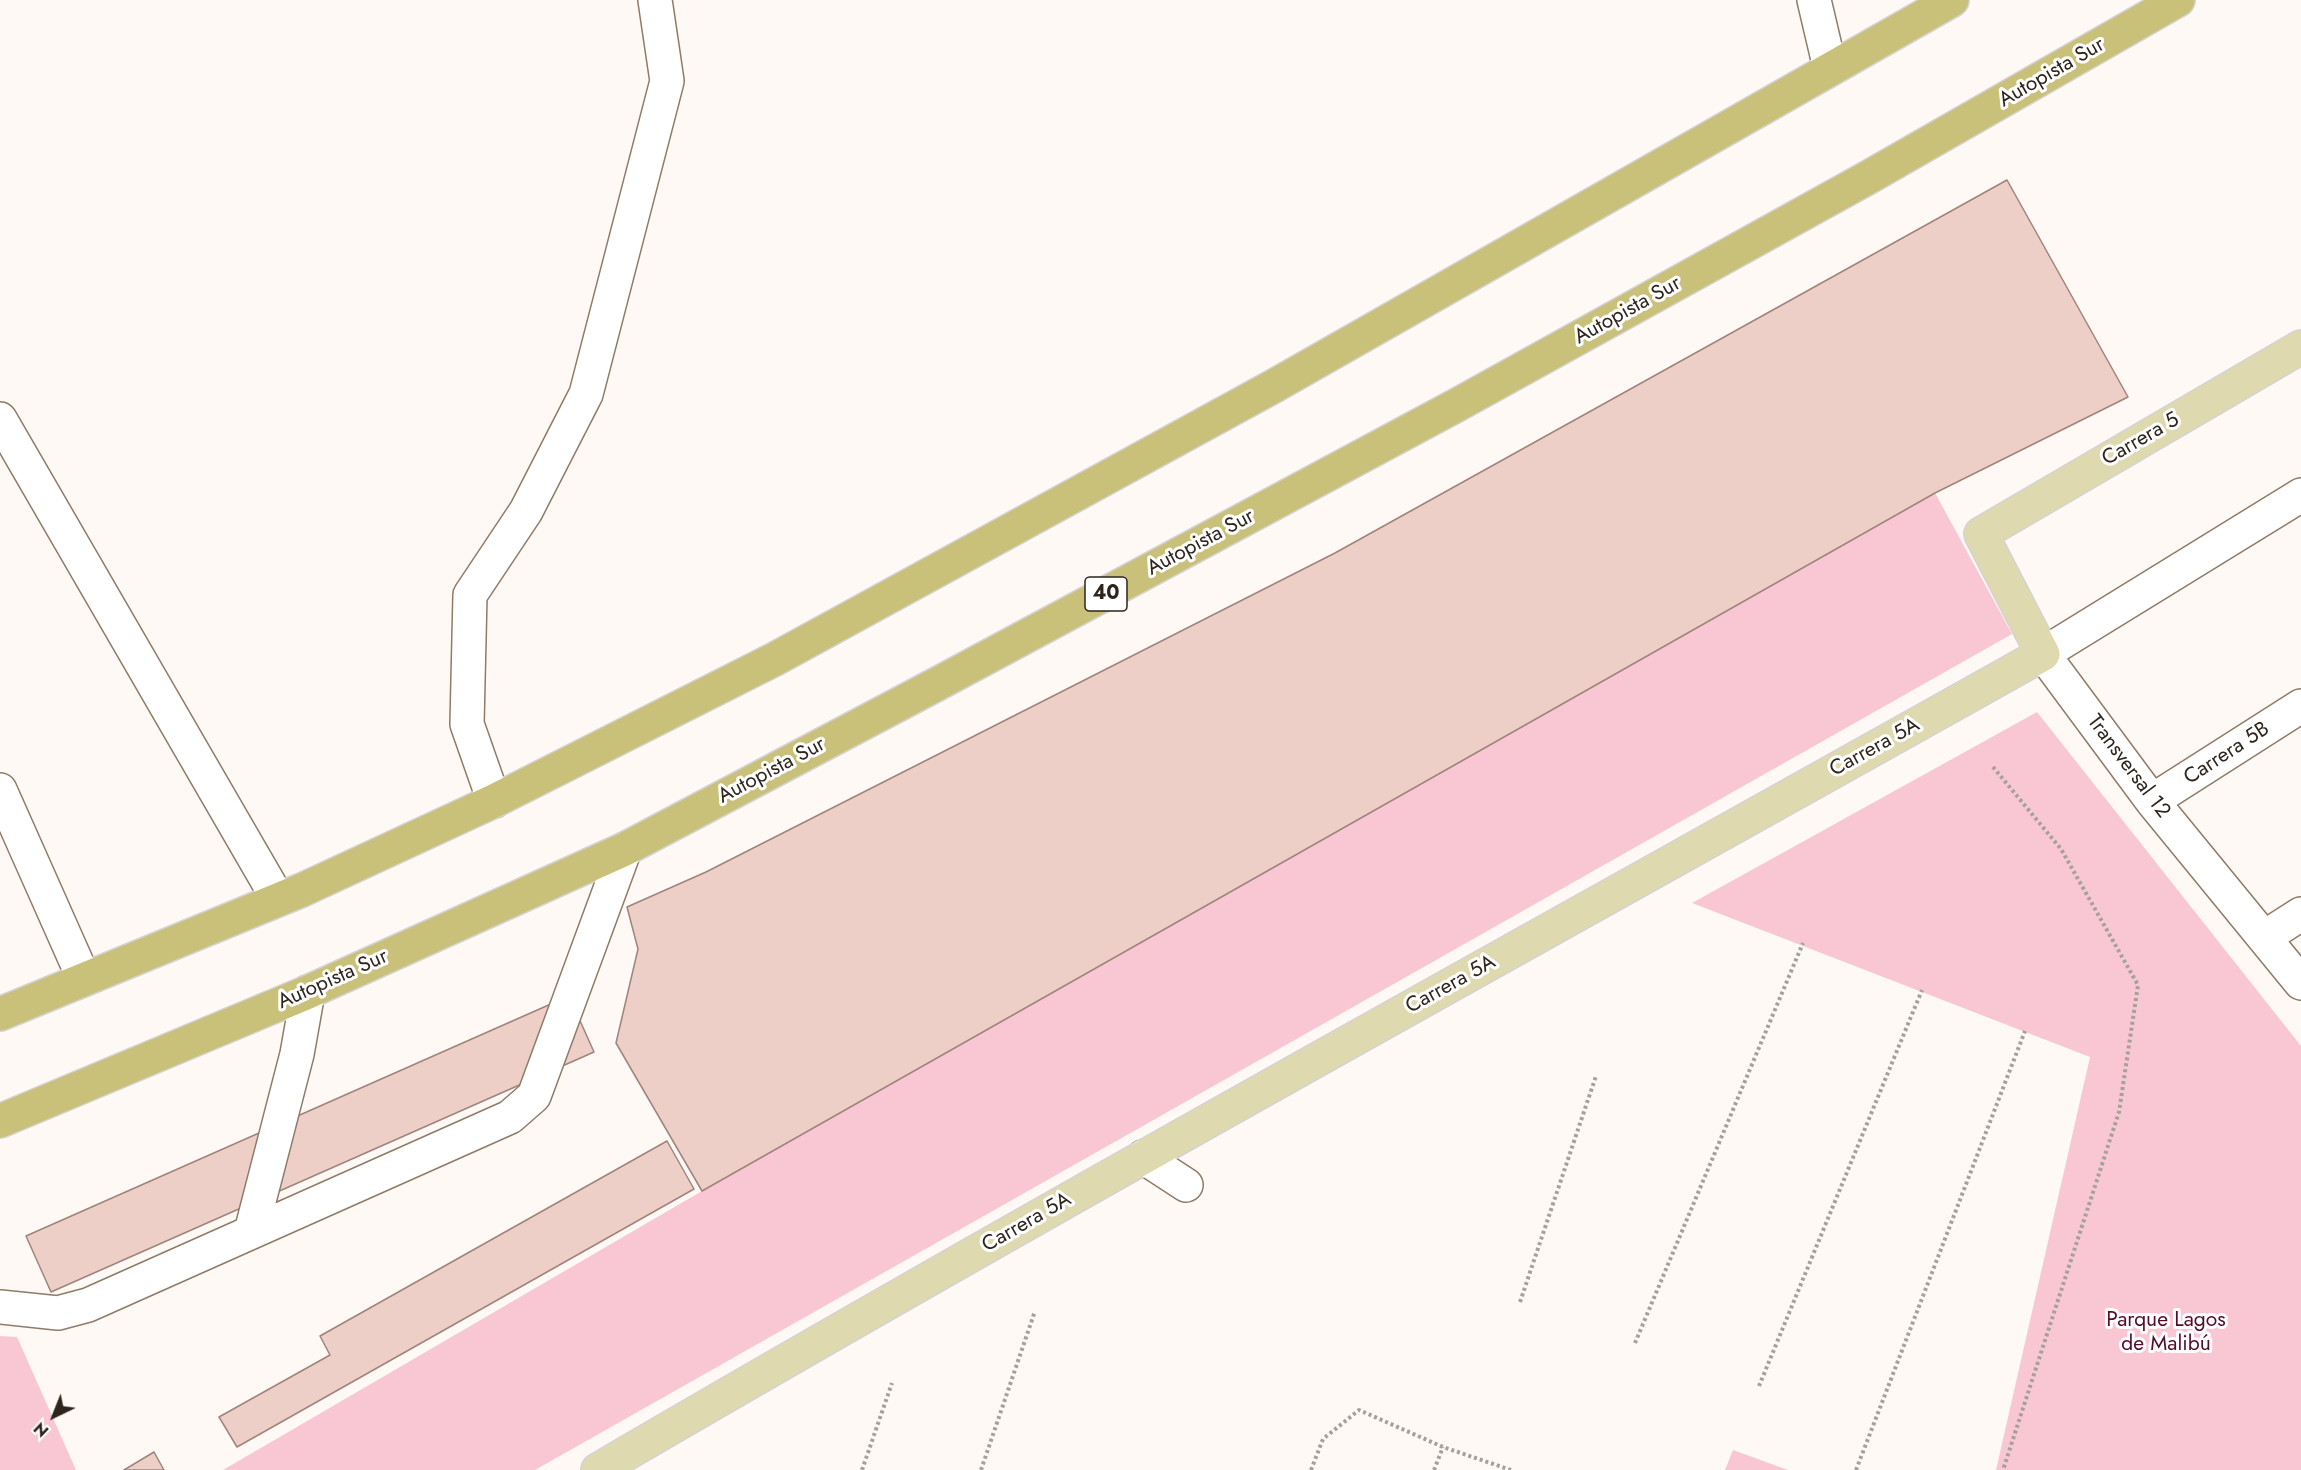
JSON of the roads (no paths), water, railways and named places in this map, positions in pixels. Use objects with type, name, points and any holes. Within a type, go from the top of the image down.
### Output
[{"type":"highway","points":[[0,1014],[278,899],[494,801],[775,659],[1223,414],[1952,0]]},
{"type":"highway","name":"Autopista Sur","points":[[0,1121],[308,992],[626,849],[1457,405],[1869,177],[2178,0]]},
{"type":"main road","name":"Carrera 5","points":[[1981,534],[2301,347]]},
{"type":"main road","name":"Transversal 12","points":[[1981,534],[2043,654]]},
{"type":"main road","name":"Carrera 5A","points":[[598,1470],[1143,1157],[2043,654]]},
{"type":"street","points":[[494,801],[467,724],[470,596],[526,511],[586,394],[667,81],[656,0]]},
{"type":"street","points":[[1814,0],[1830,68]]},
{"type":"street","points":[[0,418],[278,899]]},
{"type":"street","name":"Carrera 5A","points":[[2043,654],[2301,495]]},
{"type":"street","name":"Transversal 12","points":[[2043,654],[2152,801],[2301,983]]},
{"type":"street","name":"Carrera 5B","points":[[2152,801],[2301,706]]},
{"type":"street","points":[[0,790],[84,979]]},
{"type":"street","points":[[0,1307],[58,1313],[88,1305],[510,1117],[534,1096],[626,849]]},
{"type":"street","points":[[2265,937],[2301,914]]},
{"type":"street","points":[[251,1232],[297,1054],[308,992]]},
{"type":"street","points":[[1143,1157],[1186,1185]]},
{"type":"park label","name":"Parque Lagos de Malibú","points":[[2166,1333]]}]
